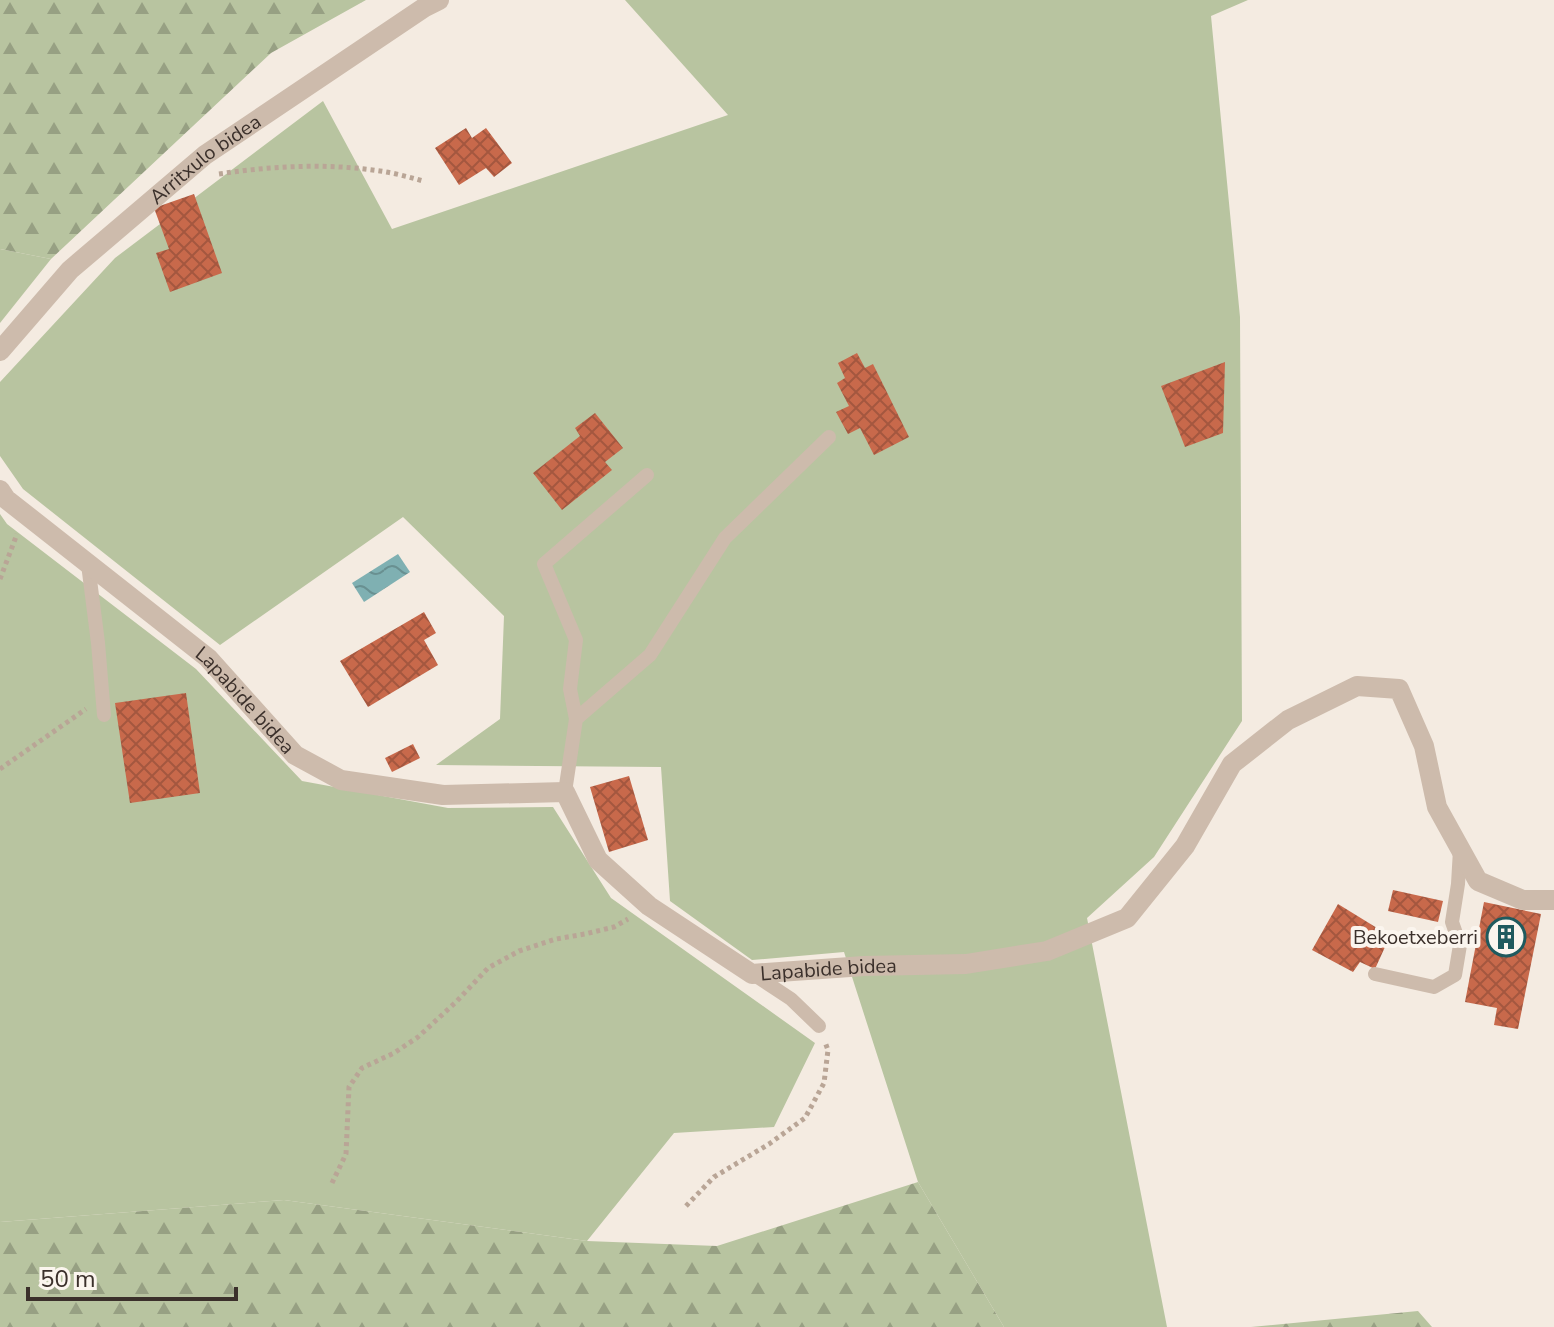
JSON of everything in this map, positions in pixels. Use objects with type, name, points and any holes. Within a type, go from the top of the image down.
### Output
[{"type":"street","name":"Arritxulo bidea","points":[[0,351],[70,270],[205,155],[439,0]]},
{"type":"street","name":"Lapabide bidea","points":[[2,498],[208,658],[295,755],[341,780],[443,795],[565,792],[598,860],[649,906],[752,974],[864,966],[966,964],[1047,951],[1127,918],[1185,846],[1232,764],[1288,720],[1357,686],[1399,689],[1424,746],[1437,807],[1478,881],[1523,900],[1554,900]]},
{"type":"lane","points":[[576,719],[650,655],[725,538],[829,437]]},
{"type":"lane","points":[[565,792],[576,719],[570,689],[576,640],[544,564],[647,475]]},
{"type":"lane","points":[[88,564],[104,715]]},
{"type":"lane","points":[[1375,974],[1434,987],[1455,975],[1460,945],[1452,922],[1460,850]]},
{"type":"lane","points":[[752,974],[791,999],[819,1026]]},
{"type":"path","points":[[215,175],[255,169],[330,166],[382,171],[423,181]]},
{"type":"path","points":[[0,579],[25,514]]},
{"type":"path","points":[[0,769],[103,697]]},
{"type":"path","points":[[332,1183],[346,1154],[349,1087],[362,1068],[418,1037],[488,968],[519,951],[556,939],[614,927],[632,916],[640,898]]},
{"type":"path","points":[[686,1206],[714,1177],[805,1118],[824,1083],[828,1050],[819,1026]]},
{"type":"green space","points":[[0,0],[366,0],[271,53],[51,259],[0,249]]},
{"type":"green space","points":[[625,0],[1248,0],[1211,16],[1240,317],[1242,721],[1154,857],[1087,918],[1167,1327],[1004,1327],[918,1182],[844,952],[752,960],[670,901],[661,767],[436,765],[500,719],[504,616],[403,517],[220,645],[23,489],[0,456],[0,382],[115,258],[323,101],[392,229],[728,115]]},
{"type":"green space","points":[[0,249],[51,259],[0,323]]},
{"type":"green space","points":[[0,514],[7,524],[196,669],[302,781],[448,808],[553,807],[611,898],[815,1043],[774,1127],[674,1133],[587,1241],[284,1200],[0,1222]]},
{"type":"green space","points":[[918,1182],[1004,1327],[0,1327],[0,1222],[284,1200],[587,1241],[717,1246]]},
{"type":"green space","points":[[1418,1311],[1432,1327],[1251,1327]]},
{"type":"water","points":[[398,554],[410,572],[364,602],[352,583]]},
{"type":"building","points":[[466,128],[472,138],[486,128],[512,163],[494,177],[486,168],[459,185],[435,148]]},
{"type":"building","points":[[194,194],[222,273],[170,292],[156,253],[169,249],[154,208]]},
{"type":"building","points":[[857,353],[865,368],[873,364],[909,437],[874,455],[860,428],[848,434],[836,412],[849,406],[837,383],[845,378],[838,363]]},
{"type":"building","points":[[1225,362],[1223,433],[1185,447],[1161,386]]},
{"type":"building","points":[[595,413],[623,448],[605,462],[612,470],[562,510],[533,473],[580,436],[575,428]]},
{"type":"building","points":[[424,612],[436,633],[424,640],[438,665],[368,707],[340,661]]},
{"type":"building","points":[[186,693],[200,793],[130,803],[115,703]]},
{"type":"building","points":[[413,744],[420,758],[392,772],[385,758]]},
{"type":"building","points":[[629,776],[648,840],[609,852],[590,787]]},
{"type":"building","points":[[1393,890],[1443,901],[1438,922],[1388,911]]},
{"type":"building","points":[[1484,902],[1541,914],[1518,1029],[1494,1025],[1497,1008],[1465,1002]]},
{"type":"building","points":[[1338,904],[1390,936],[1375,969],[1360,962],[1353,972],[1312,950]]},
{"type":"place","name":"Bekoetxeberri","points":[[1506,937]]}]
